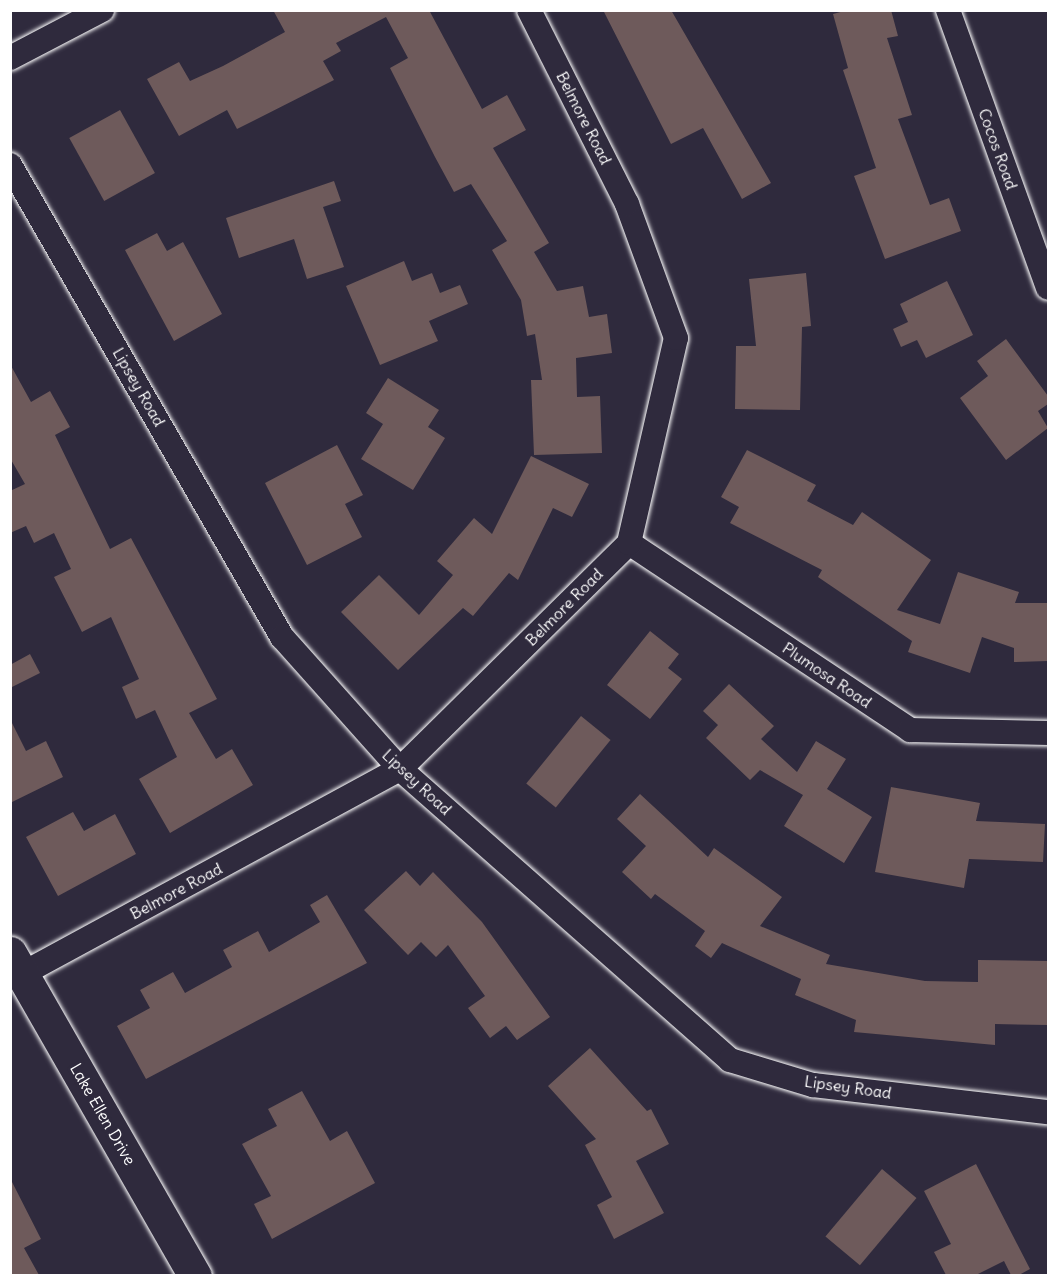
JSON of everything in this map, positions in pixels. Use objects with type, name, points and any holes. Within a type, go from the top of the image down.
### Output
[{"type":"street","points":[[10,58],[102,10]]},
{"type":"street","name":"Belmore Road","points":[[16,964],[400,769],[629,543],[676,338],[627,204],[529,10]]},
{"type":"street","name":"Cocos Road","points":[[948,10],[1048,288]]},
{"type":"street","name":"Lipsey Road","points":[[10,165],[282,637],[400,769],[730,1060],[813,1085],[1048,1112]]},
{"type":"street","name":"Plumosa Road","points":[[629,543],[910,730],[1048,733]]},
{"type":"street","name":"Lake Ellen Drive","points":[[16,964],[195,1275]]},
{"type":"building","points":[[273,10],[429,10],[482,109],[507,95],[526,130],[493,148],[549,243],[534,252],[557,291],[583,286],[589,317],[607,314],[612,353],[576,358],[577,397],[600,396],[602,453],[534,455],[531,380],[542,380],[535,334],[527,336],[521,300],[492,250],[507,241],[471,184],[454,192],[435,157],[390,68],[408,58],[386,17],[336,43],[341,51],[323,61],[334,80],[237,129],[227,110],[179,136],[147,79],[179,62],[190,81],[223,66],[285,32]]},
{"type":"building","points":[[603,10],[671,10],[771,183],[742,199],[703,128],[671,144]]},
{"type":"building","points":[[848,10],[891,10],[898,36],[887,38],[912,115],[898,119],[930,205],[949,198],[961,231],[885,259],[854,176],[876,168],[843,70],[848,68],[833,14]]},
{"type":"building","points":[[120,110],[155,173],[104,201],[69,138]]},
{"type":"building","points":[[334,181],[341,201],[323,207],[344,267],[307,279],[294,239],[239,258],[226,218]]},
{"type":"building","points":[[157,233],[167,251],[183,242],[222,314],[174,341],[125,250]]},
{"type":"building","points":[[404,261],[412,281],[432,273],[440,293],[460,285],[468,304],[429,321],[438,341],[380,365],[346,286]]},
{"type":"building","points":[[806,273],[811,326],[802,327],[800,410],[735,409],[736,346],[756,346],[749,279]]},
{"type":"building","points":[[947,281],[973,335],[926,358],[917,340],[901,347],[893,329],[908,322],[900,304]]},
{"type":"building","points":[[1006,339],[1048,396],[1048,404],[1038,411],[1048,428],[1006,460],[960,398],[988,376],[977,361]]},
{"type":"building","points":[[10,364],[31,402],[50,391],[70,427],[55,435],[110,549],[131,538],[217,699],[189,713],[216,759],[232,749],[253,785],[170,833],[139,779],[177,757],[155,710],[136,719],[122,687],[139,679],[111,617],[82,632],[54,577],[71,569],[54,533],[34,543],[26,526],[10,533],[10,491],[25,484],[10,458]]},
{"type":"building","points":[[388,378],[439,410],[428,427],[445,438],[413,490],[361,459],[383,424],[366,413]]},
{"type":"building","points":[[337,445],[363,495],[345,504],[362,537],[307,565],[265,483]]},
{"type":"building","points":[[747,450],[816,485],[807,501],[853,525],[862,512],[931,560],[897,610],[940,624],[958,572],[1019,592],[1015,603],[1048,603],[1048,661],[1014,662],[1014,648],[982,637],[970,673],[908,652],[912,641],[818,577],[822,570],[730,523],[739,507],[721,497]]},
{"type":"building","points":[[531,456],[589,484],[572,517],[553,508],[518,580],[509,573],[473,616],[463,608],[398,670],[341,612],[379,575],[419,615],[453,575],[437,561],[474,518],[492,534]]},
{"type":"building","points":[[650,631],[679,654],[668,668],[682,679],[650,719],[607,685]]},
{"type":"building","points":[[30,654],[40,673],[10,688],[10,665]]},
{"type":"building","points":[[729,684],[774,726],[761,739],[797,772],[816,741],[846,759],[827,789],[872,817],[844,863],[784,826],[803,795],[760,770],[750,780],[706,738],[718,725],[703,711]]},
{"type":"building","points":[[581,716],[611,740],[556,808],[526,784]]},
{"type":"building","points":[[10,719],[26,751],[46,741],[63,777],[10,803]]},
{"type":"building","points":[[891,787],[980,803],[976,821],[1045,824],[1043,862],[969,859],[964,888],[875,872]]},
{"type":"building","points":[[640,794],[708,857],[714,848],[782,897],[760,926],[830,955],[826,964],[925,981],[978,982],[978,960],[1048,961],[1048,1025],[995,1024],[995,1045],[854,1032],[856,1020],[795,995],[801,979],[722,943],[711,958],[695,946],[705,931],[655,894],[651,899],[622,872],[646,846],[617,819]]},
{"type":"building","points":[[73,812],[84,831],[115,814],[136,854],[58,896],[26,837]]},
{"type":"building","points":[[406,871],[420,886],[433,872],[482,922],[550,1017],[517,1040],[506,1026],[490,1038],[468,1008],[485,996],[448,945],[436,957],[421,942],[408,955],[364,910]]},
{"type":"building","points":[[327,895],[367,963],[146,1079],[117,1026],[150,1008],[140,990],[173,972],[185,993],[232,967],[223,950],[258,931],[269,952],[320,922],[310,905]]},
{"type":"building","points":[[590,1048],[647,1111],[651,1109],[669,1144],[636,1161],[664,1213],[614,1239],[597,1205],[612,1197],[585,1145],[596,1139],[548,1086]]},
{"type":"building","points":[[302,1091],[330,1141],[347,1131],[375,1183],[272,1239],[254,1204],[271,1196],[242,1144],[277,1126],[268,1109]]},
{"type":"building","points":[[976,1164],[1030,1269],[1019,1275],[1011,1275],[1004,1261],[976,1275],[946,1275],[934,1252],[951,1244],[924,1191]]},
{"type":"building","points":[[882,1169],[916,1198],[860,1265],[825,1236]]},
{"type":"building","points":[[10,1178],[41,1239],[24,1248],[39,1275],[10,1275]]}]
